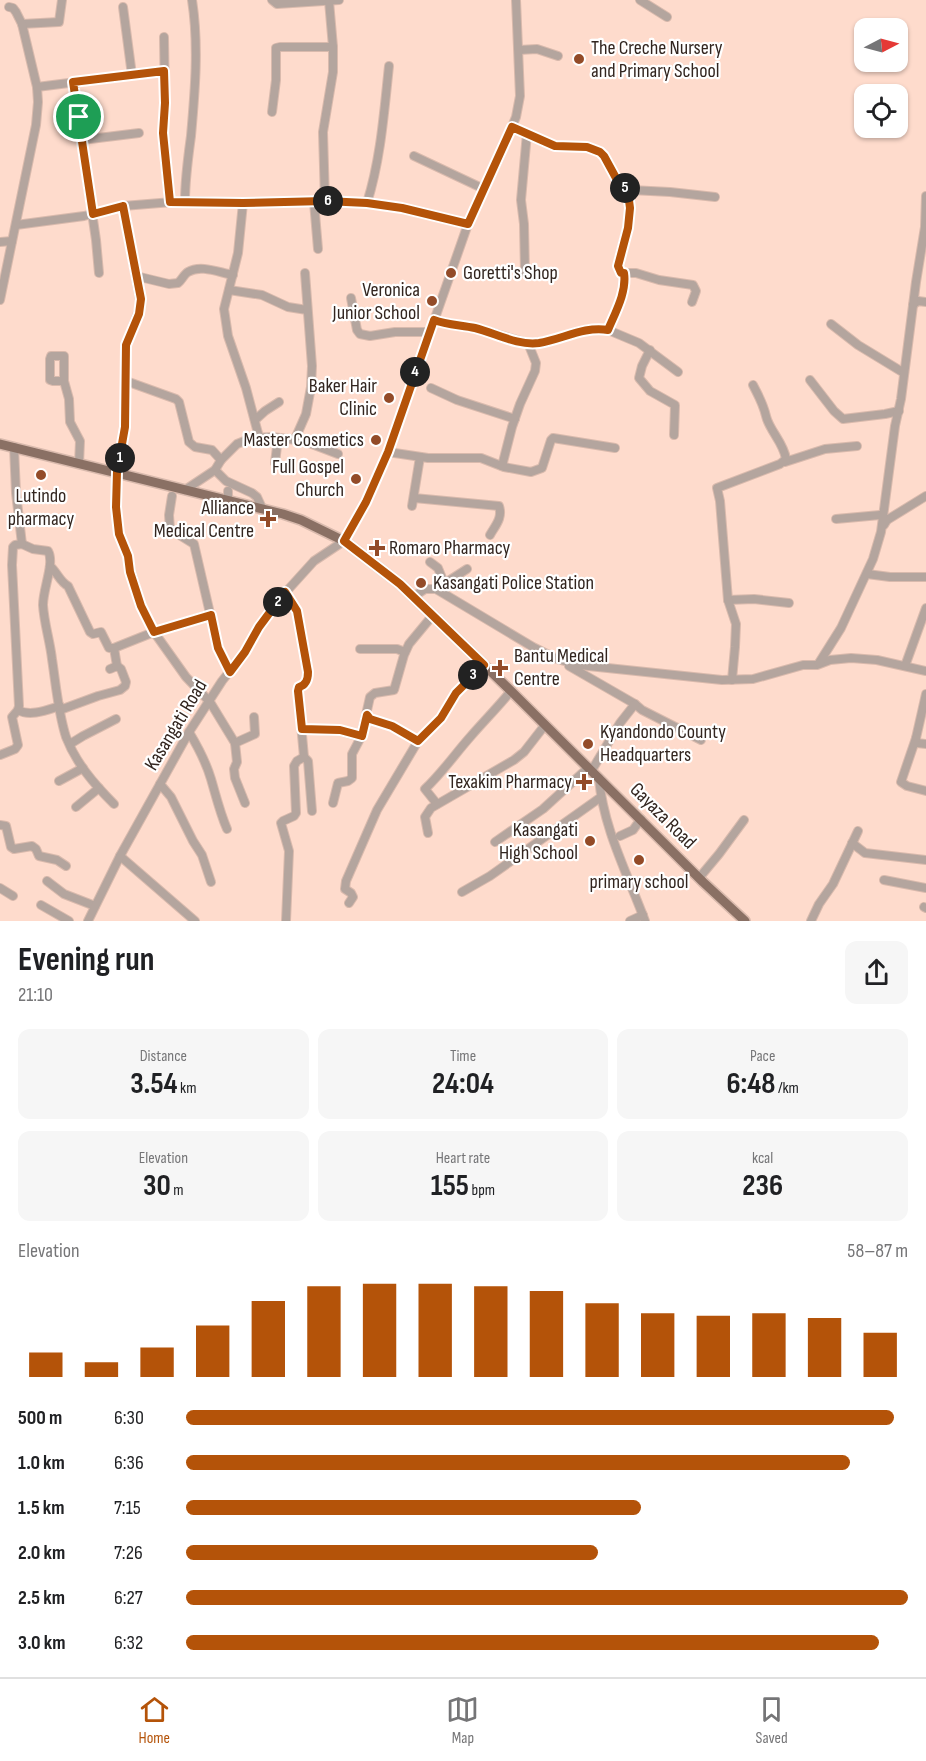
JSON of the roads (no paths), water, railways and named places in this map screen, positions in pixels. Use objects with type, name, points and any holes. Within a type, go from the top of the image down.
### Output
[{"type":"main road","name":"Gayaza Road","points":[[0,444],[262,508],[301,520],[344,541],[383,570],[433,615],[745,921]]},
{"type":"street","points":[[22,24],[59,22],[62,0]]},
{"type":"street","points":[[185,201],[195,82],[196,39],[192,0]]},
{"type":"street","points":[[272,0],[277,4],[339,0]]},
{"type":"street","points":[[344,541],[366,502],[388,452],[468,224],[512,127],[519,106],[516,0]]},
{"type":"street","points":[[640,0],[667,17]]},
{"type":"street","points":[[325,201],[322,132],[333,77],[329,1]]},
{"type":"street","points":[[0,300],[39,102],[38,87],[22,24],[16,12],[9,7]]},
{"type":"street","points":[[123,7],[132,75]]},
{"type":"street","points":[[164,37],[163,133],[170,202]]},
{"type":"street","points":[[272,112],[276,80],[276,48],[333,47]]},
{"type":"street","points":[[519,50],[537,49],[558,56]]},
{"type":"street","points":[[367,203],[379,156],[389,66]]},
{"type":"street","points":[[38,87],[164,71]]},
{"type":"street","points":[[73,82],[93,214],[99,273]]},
{"type":"street","points":[[512,127],[555,146],[587,147],[600,152],[616,178],[628,189],[634,208]]},
{"type":"street","points":[[82,140],[140,132]]},
{"type":"street","points":[[525,273],[521,200],[527,133]]},
{"type":"street","points":[[414,156],[484,189]]},
{"type":"street","points":[[628,189],[715,197]]},
{"type":"street","points":[[628,189],[629,218],[618,266],[621,273],[636,273],[659,280],[693,285],[696,291],[692,302]]},
{"type":"street","points":[[817,665],[837,637],[867,574],[885,519],[892,445],[899,411],[925,227],[926,196]]},
{"type":"street","points":[[16,225],[93,214],[123,206],[185,201],[367,203],[402,208],[468,224]]},
{"type":"street","points":[[314,202],[318,249]]},
{"type":"street","points":[[243,203],[238,253],[224,309],[228,336],[246,388],[259,437]]},
{"type":"street","points":[[123,206],[141,305],[126,345],[125,427],[117,472],[116,507],[119,534],[128,556],[130,572],[141,606],[154,632],[186,677],[210,702],[234,743],[237,762],[234,769],[235,778],[245,803]]},
{"type":"street","points":[[0,242],[12,241]]},
{"type":"street","points":[[136,276],[169,284],[178,283],[189,271],[200,269],[219,271],[233,276]]},
{"type":"street","points":[[295,440],[306,414],[312,387],[305,273]]},
{"type":"street","points":[[608,330],[621,296],[624,273]]},
{"type":"street","points":[[228,290],[262,295],[288,307],[307,310]]},
{"type":"street","points":[[351,298],[357,330],[360,334],[370,336],[395,332],[430,332]]},
{"type":"street","points":[[913,305],[918,301],[926,302]]},
{"type":"street","points":[[434,320],[479,329],[528,343],[548,341],[600,328],[639,343],[678,372]]},
{"type":"street","points":[[831,324],[858,345],[904,373]]},
{"type":"street","points":[[502,466],[512,426],[536,371],[536,363],[528,343]]},
{"type":"street","points":[[650,350],[639,378],[650,391],[675,405],[674,435]]},
{"type":"street","points":[[810,380],[834,411],[843,418],[899,411]]},
{"type":"street","points":[[64,381],[69,399],[70,422],[80,441],[79,464]]},
{"type":"street","points":[[126,381],[180,402],[189,442],[195,447],[212,450],[221,460]]},
{"type":"street","points":[[753,385],[765,408],[766,417],[786,455],[785,462]]},
{"type":"street","points":[[431,388],[457,400],[515,419]]},
{"type":"street","points":[[255,420],[279,402]]},
{"type":"street","points":[[184,490],[215,470],[221,460],[243,440],[259,437],[304,441],[339,454]]},
{"type":"street","points":[[388,452],[446,459],[480,458],[526,472],[540,469],[544,464],[551,440],[557,437],[615,448]]},
{"type":"street","points":[[275,463],[279,438]]},
{"type":"street","points":[[732,680],[736,624],[729,600],[717,488],[825,449],[857,446]]},
{"type":"street","points":[[14,447],[22,544]]},
{"type":"street","points":[[420,457],[413,502],[499,506],[499,520],[490,535]]},
{"type":"street","points":[[215,470],[226,481],[257,497],[262,508]]},
{"type":"street","points":[[172,496],[169,515],[170,529],[194,544],[218,648],[230,672]]},
{"type":"street","points":[[885,519],[926,496]]},
{"type":"street","points":[[836,519],[880,515],[885,519]]},
{"type":"street","name":"Kasangati Road","points":[[88,921],[120,856],[189,732],[245,652],[259,627],[285,592],[314,561],[344,541]]},
{"type":"street","points":[[0,755],[18,746],[12,717],[18,710],[12,565],[13,548],[15,545],[22,544],[33,549],[48,551],[51,558],[43,606],[64,729],[83,768],[114,804]]},
{"type":"street","points":[[430,562],[438,568],[444,584]]},
{"type":"street","points":[[50,566],[63,584],[68,586],[90,632],[93,634],[101,632],[107,646],[114,648],[154,632],[211,615]]},
{"type":"street","points":[[436,589],[467,569]]},
{"type":"street","points":[[867,574],[890,577],[926,577]]},
{"type":"street","points":[[413,597],[425,589],[436,589],[510,634],[635,704],[646,713],[701,740]]},
{"type":"street","points":[[285,592],[297,611],[307,665],[308,679],[298,691],[304,757],[308,760],[312,811]]},
{"type":"street","points":[[729,600],[754,599],[789,603]]},
{"type":"street","points":[[905,666],[926,608]]},
{"type":"street","points":[[333,803],[338,783],[351,780],[352,753],[362,736],[370,697],[372,694],[394,690],[409,644],[433,615]]},
{"type":"street","points":[[18,710],[31,713],[60,708],[120,690],[126,682],[121,669],[113,667],[114,648]]},
{"type":"street","points":[[360,649],[397,649],[405,652]]},
{"type":"street","points":[[557,659],[579,665],[732,680],[753,680],[803,665],[859,658],[926,671]]},
{"type":"street","points":[[350,903],[353,895],[345,889],[349,873],[377,810],[418,741],[441,718],[456,693],[484,665]]},
{"type":"street","points":[[437,804],[425,789],[511,691]]},
{"type":"street","points":[[926,693],[916,738],[901,782],[926,791]]},
{"type":"street","points":[[495,842],[543,810],[591,769],[635,704]]},
{"type":"street","points":[[367,715],[370,719],[392,726],[418,741]]},
{"type":"street","points":[[234,743],[255,734],[254,717]]},
{"type":"street","points":[[70,744],[116,719]]},
{"type":"street","points":[[428,833],[425,817],[431,808],[514,760],[524,752],[545,725]]},
{"type":"street","points":[[302,729],[340,730],[362,736]]},
{"type":"street","points":[[189,732],[204,758],[227,829]]},
{"type":"street","points":[[916,738],[917,743],[926,744]]},
{"type":"street","points":[[286,921],[290,851],[281,823],[296,813],[294,766],[304,757]]},
{"type":"street","points":[[59,781],[83,768]]},
{"type":"street","points":[[599,778],[600,797],[644,918],[630,921]]},
{"type":"street","points":[[160,784],[171,796],[202,855],[211,882]]},
{"type":"street","points":[[76,807],[99,788]]},
{"type":"street","points":[[462,892],[490,876],[600,797]]},
{"type":"street","points":[[620,836],[633,830],[640,819]]},
{"type":"street","points":[[699,878],[720,854],[744,820]]},
{"type":"street","points":[[0,825],[6,826],[11,847],[14,849],[32,846],[39,856],[57,860],[66,866]]},
{"type":"street","points":[[811,921],[819,904],[833,884],[858,831]]},
{"type":"street","points":[[852,843],[865,853],[926,860]]},
{"type":"street","points":[[120,856],[195,921]]},
{"type":"street","points":[[884,880],[926,888]]},
{"type":"street","points":[[47,881],[64,894],[95,906]]},
{"type":"street","points":[[0,888],[13,896]]},
{"type":"street","points":[[41,905],[69,921]]},
{"type":"place","name":"The Creche Nursery and Primary School","points":[[579,59]]},
{"type":"place","name":"Goretti's Shop","points":[[451,273]]},
{"type":"place","name":"Veronica Junior School","points":[[432,301]]},
{"type":"place","name":"Baker Hair Clinic","points":[[389,398]]},
{"type":"place","name":"Master Cosmetics","points":[[376,440]]},
{"type":"place","name":"Lutindo pharmacy","points":[[41,475]]},
{"type":"place","name":"Full Gospel Church","points":[[356,479]]},
{"type":"place","name":"Alliance Medical Centre","points":[[268,519]]},
{"type":"place","name":"Romaro Pharmacy","points":[[377,548]]},
{"type":"place","name":"Kasangati Police Station","points":[[421,583]]},
{"type":"place","name":"Bantu Medical Centre","points":[[500,668]]},
{"type":"place","name":"Kyandondo County Headquarters","points":[[588,744]]},
{"type":"place","name":"Texakim Pharmacy","points":[[584,782]]},
{"type":"place","name":"Kasangati High School","points":[[590,841]]},
{"type":"place","name":"primary school","points":[[639,860]]}]
